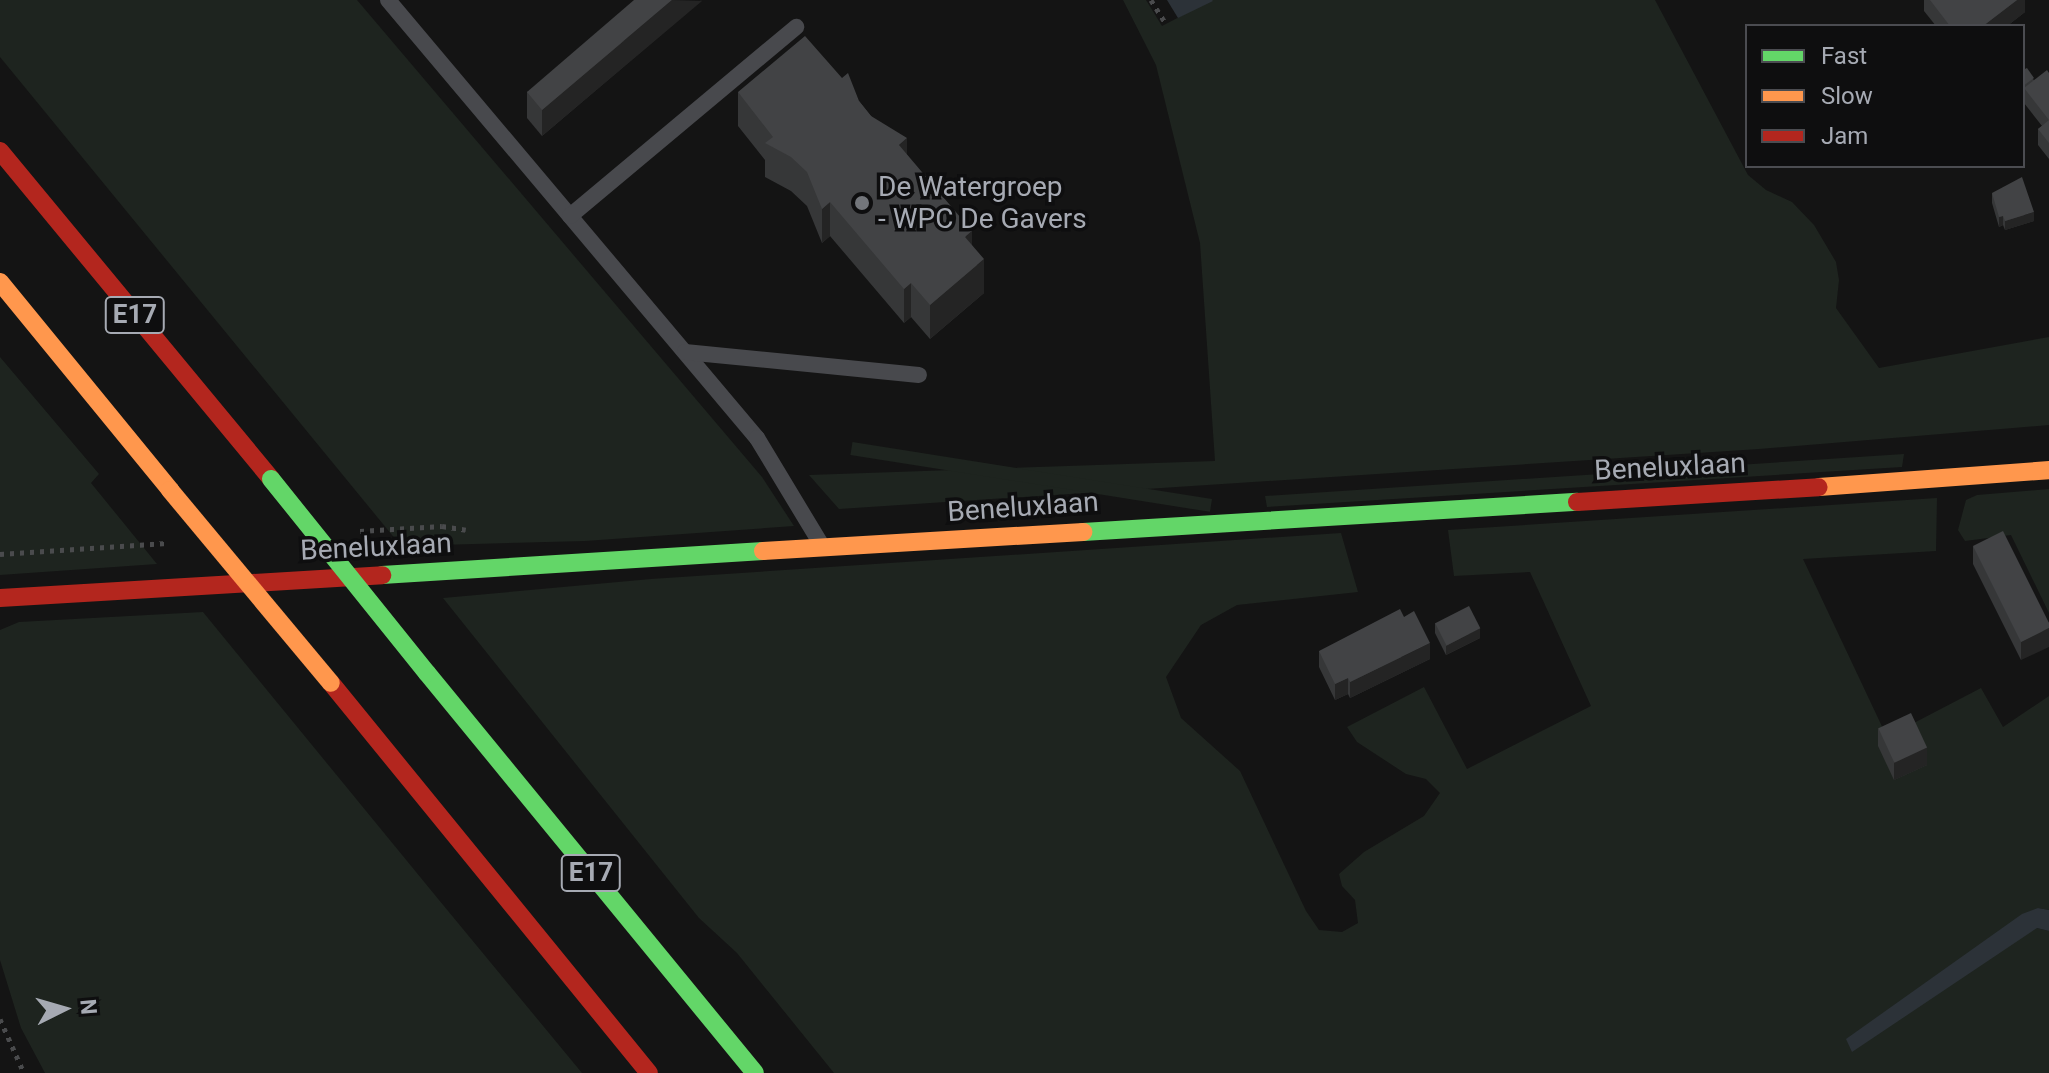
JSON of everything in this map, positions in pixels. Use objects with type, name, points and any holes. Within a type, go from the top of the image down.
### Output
[{"type":"main road","name":"E17","points":[[0,151],[755,1073]]},
{"type":"main road","points":[[0,282],[649,1073]]},
{"type":"main road","name":"Beneluxlaan","points":[[0,598],[2049,470]]},
{"type":"lane","points":[[388,0],[757,438],[824,548]]},
{"type":"lane","points":[[570,216],[796,27]]},
{"type":"lane","points":[[685,352],[919,375]]},
{"type":"path","points":[[1151,0],[1165,22]]},
{"type":"path","points":[[0,1019],[24,1073]]},
{"type":"shaded area","points":[[0,0],[357,0],[762,477],[794,526],[585,541],[401,546],[0,57]]},
{"type":"shaded area","points":[[1123,0],[1146,0],[1162,26],[1212,0],[1655,0],[1748,175],[1766,190],[1792,202],[1814,225],[1836,262],[1839,280],[1836,308],[1879,368],[2049,337],[2049,425],[1759,449],[839,509],[809,475],[1215,461],[1200,243],[1156,65]]},
{"type":"shaded area","points":[[1167,0],[1212,0],[1213,1],[1178,18]]},
{"type":"shaded area","points":[[0,357],[99,474],[91,483],[157,564],[0,575]]},
{"type":"shaded area","points":[[852,442],[1212,499],[1210,512],[850,455]]},
{"type":"shaded area","points":[[1904,454],[1902,467],[1267,507],[1265,496]]},
{"type":"shaded area","points":[[2049,489],[2049,613],[2011,535],[1965,541],[1958,530],[1966,500],[1977,495]]},
{"type":"shaded area","points":[[1937,498],[1936,551],[1803,559],[1887,737],[1981,688],[2003,727],[2049,696],[2049,910],[2038,908],[2037,928],[2049,931],[2049,1073],[834,1073],[737,953],[699,918],[443,598],[651,579],[1341,533],[1358,592],[1237,605],[1201,625],[1166,677],[1181,718],[1240,771],[1306,911],[1319,930],[1342,932],[1358,923],[1355,900],[1342,886],[1339,874],[1364,852],[1424,816],[1440,793],[1426,779],[1406,774],[1357,742],[1347,727],[1424,687],[1467,769],[1591,706],[1530,572],[1454,576],[1448,530]]},
{"type":"shaded area","points":[[203,612],[582,1073],[45,1073],[21,1028],[0,960],[0,630],[19,622]]},
{"type":"shaded area","points":[[2038,908],[2049,910],[2049,931],[2037,928],[1852,1052],[1846,1039],[2022,914]]},
{"type":"building","points":[[634,0],[672,0],[542,110],[527,92]]},
{"type":"building","points":[[1930,0],[2017,0],[1986,24],[1948,24]]},
{"type":"building","name":"De Watergroep - WPC De Gavers","points":[[805,36],[842,78],[848,73],[859,101],[871,116],[907,138],[899,145],[972,231],[965,237],[984,259],[930,305],[911,283],[904,289],[830,202],[822,209],[807,172],[791,157],[765,143],[773,137],[738,92]]},
{"type":"building","points":[[2025,69],[2034,78],[2025,85]]},
{"type":"building","points":[[2047,70],[2049,120],[2025,89]]},
{"type":"building","points":[[2049,120],[2049,143],[2038,129]]},
{"type":"building","points":[[2022,177],[2034,212],[2005,221],[2003,216],[1999,217],[1992,193]]},
{"type":"building","points":[[2003,531],[2049,623],[2049,628],[2021,642],[1973,546]]},
{"type":"building","points":[[1469,606],[1480,628],[1446,646],[1435,623]]},
{"type":"building","points":[[1400,609],[1404,617],[1414,611],[1430,643],[1350,682],[1348,678],[1335,684],[1319,651]]},
{"type":"building","points":[[1911,713],[1927,747],[1894,763],[1878,728]]},
{"type":"traffic: fast","points":[[271,479],[427,673]]},
{"type":"traffic: fast","points":[[1083,532],[1577,502]]},
{"type":"traffic: fast","points":[[382,575],[763,551]]},
{"type":"traffic: fast","points":[[427,673],[755,1073]]},
{"type":"traffic: slow","points":[[0,282],[170,490]]},
{"type":"traffic: slow","points":[[1819,487],[2049,470]]},
{"type":"traffic: slow","points":[[170,490],[331,683]]},
{"type":"traffic: slow","points":[[763,551],[1083,532]]},
{"type":"traffic: jam","points":[[0,151],[271,479]]},
{"type":"traffic: jam","points":[[1577,502],[1819,487]]},
{"type":"traffic: jam","points":[[0,598],[382,575]]},
{"type":"traffic: jam","points":[[331,683],[649,1073]]},
{"type":"place","name":"De Watergroep - WPC De Gavers","points":[[862,203]]}]
